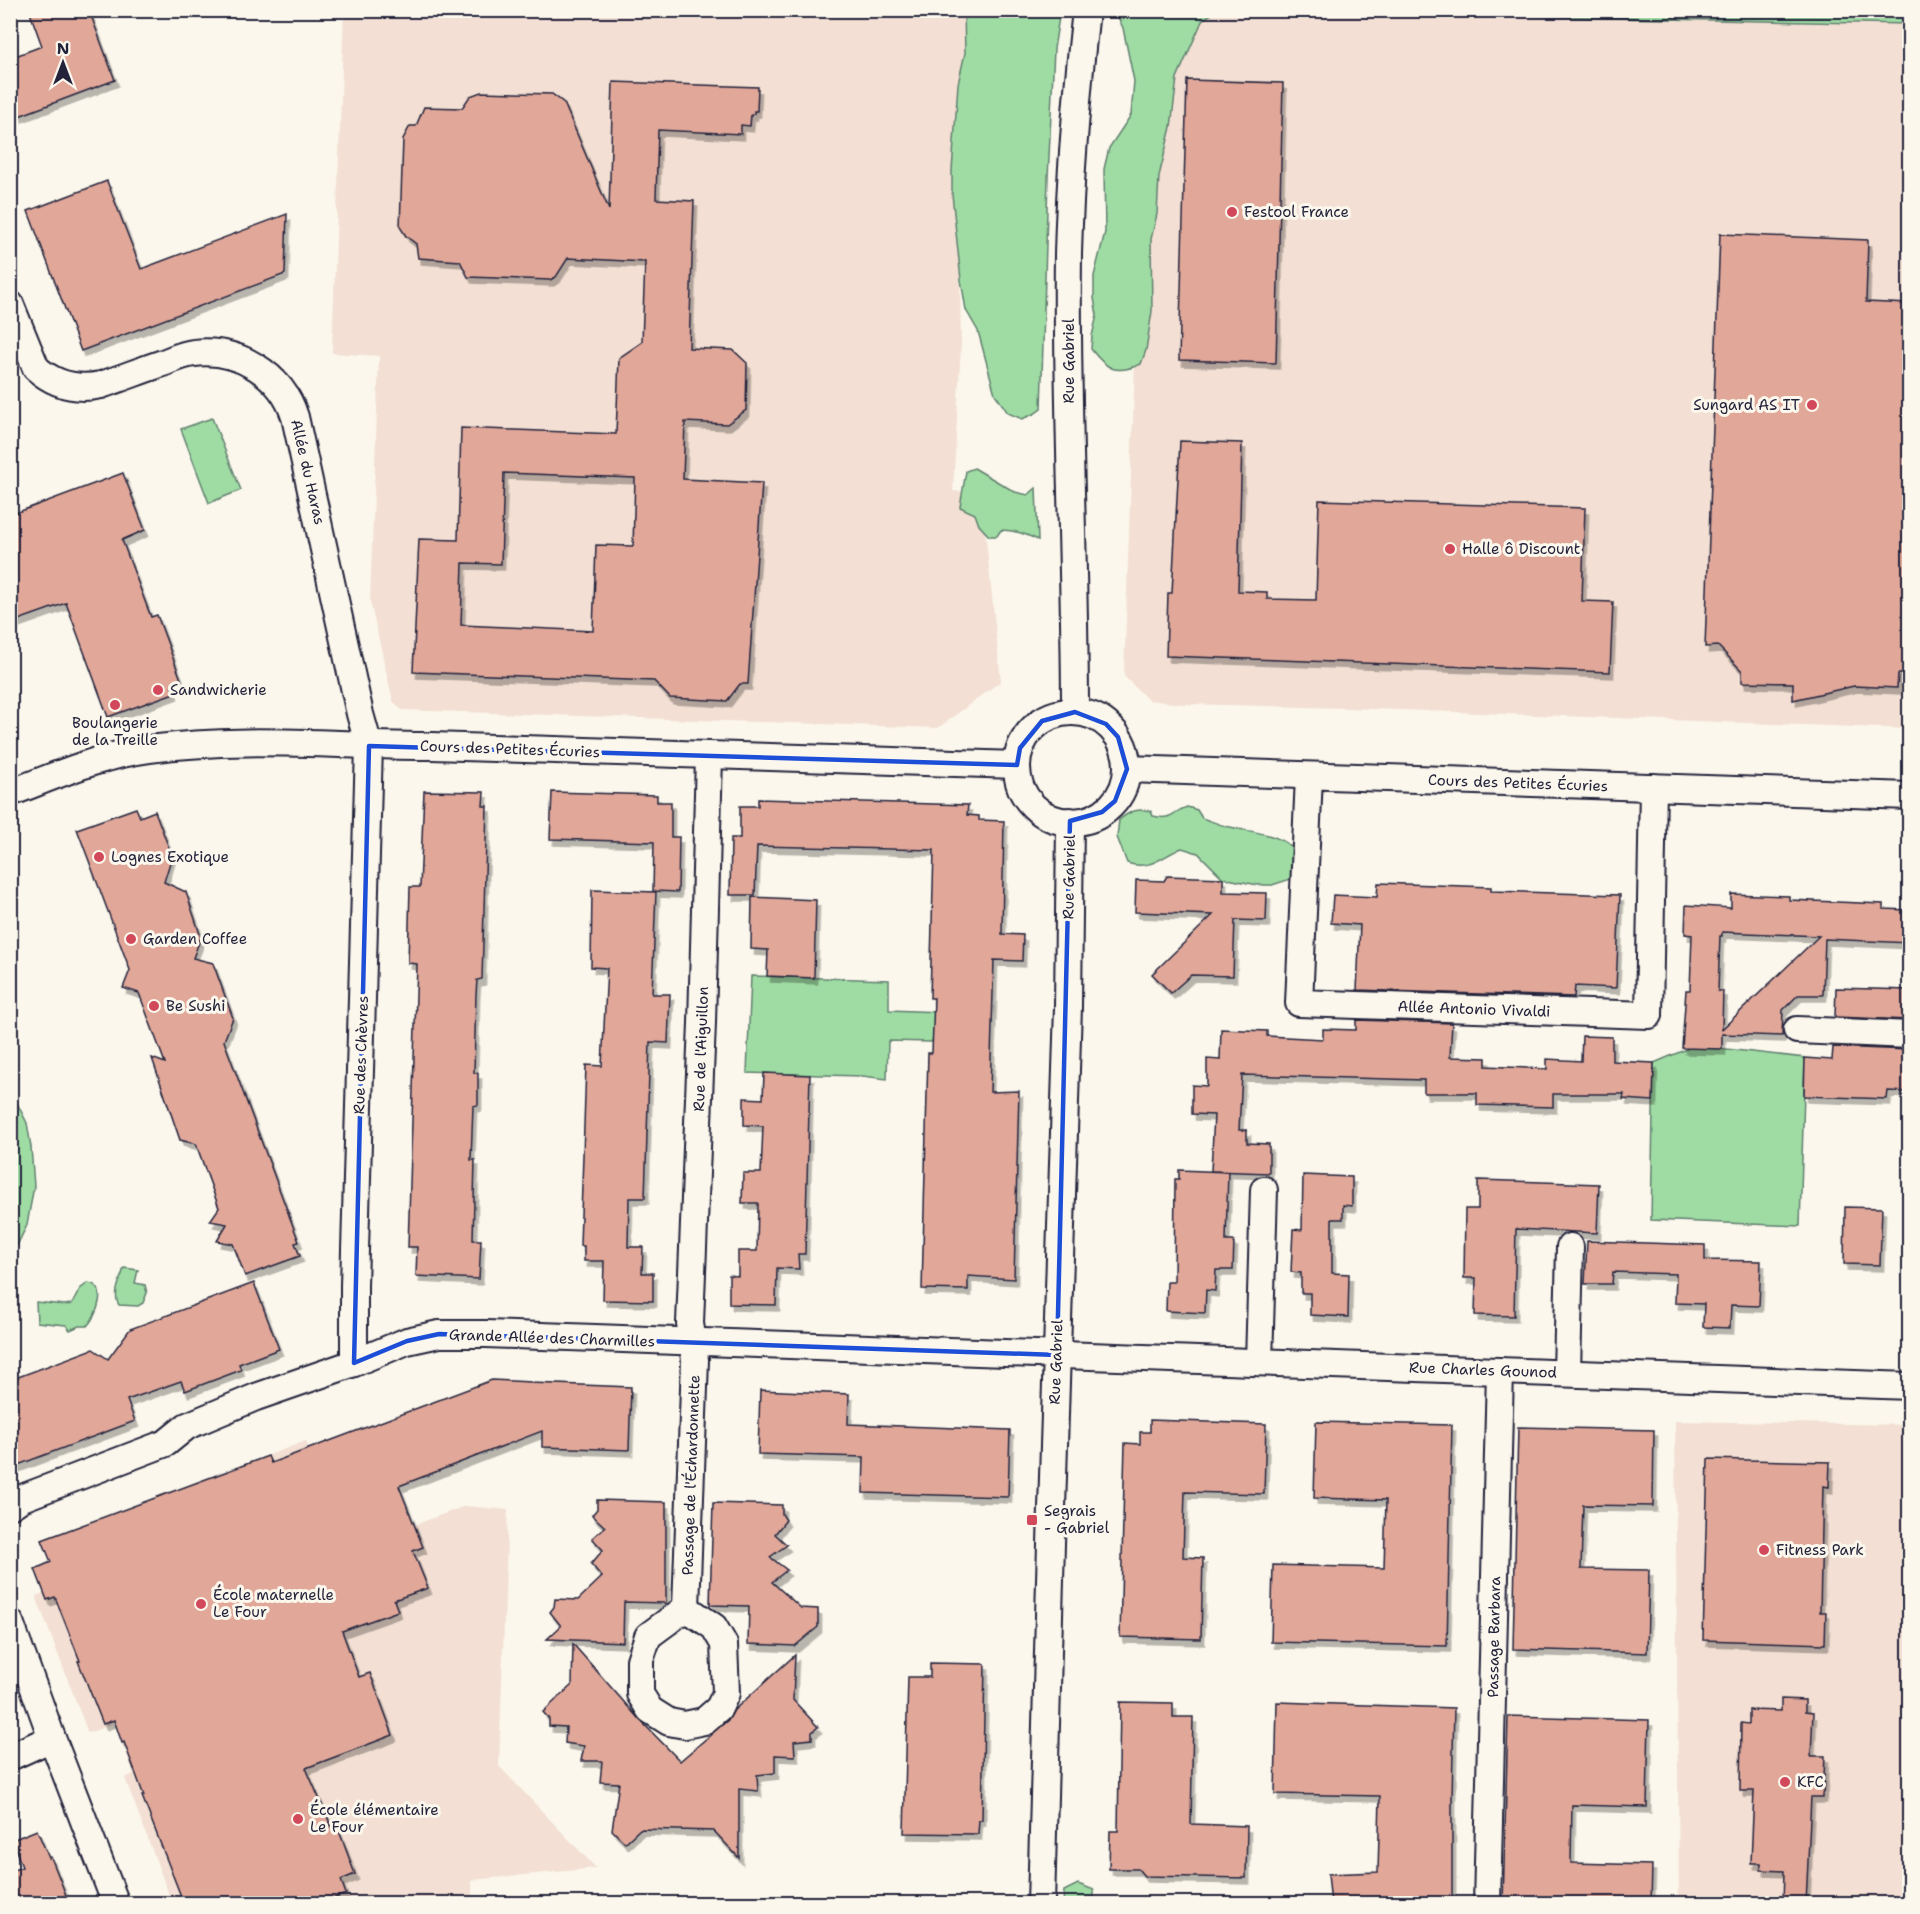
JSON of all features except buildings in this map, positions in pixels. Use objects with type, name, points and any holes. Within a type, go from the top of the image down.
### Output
[{"type":"street","name":"Rue Gabriel","points":[[1075,712],[1068,378],[1068,253],[1072,150],[1086,10]]},
{"type":"street","name":"Allée du Haras","points":[[10,304],[36,368],[44,376],[58,383],[86,388],[101,385],[191,353],[202,352],[232,356],[250,363],[274,380],[292,405],[296,417],[360,714],[369,746]]},
{"type":"street","points":[[1075,712],[1092,716],[1106,724],[1118,737],[1125,752],[1126,770],[1123,786],[1115,801],[1102,813],[1087,819],[1070,821],[1043,814],[1031,804],[1023,793],[1018,779],[1017,765],[1024,740],[1042,721],[1057,714],[1075,712]]},
{"type":"street","name":"Cours des Petites Écuries","points":[[10,793],[111,756],[148,749],[240,742],[456,746],[1017,765]]},
{"type":"street","name":"Rue des Chèvres","points":[[354,1363],[354,1286],[369,746]]},
{"type":"street","name":"Rue de l'Aiguillon","points":[[693,1342],[690,1323],[702,1023],[709,756]]},
{"type":"street","name":"Cours des Petites Écuries","points":[[1126,770],[1910,796]]},
{"type":"street","name":"Allée Antonio Vivaldi","points":[[1309,776],[1299,1003],[1523,1011],[1649,1015],[1653,787]]},
{"type":"street","name":"Rue Gabriel","points":[[1041,1904],[1068,1007],[1070,821]]},
{"type":"street","points":[[1797,1030],[1910,1035]]},
{"type":"street","points":[[1259,1362],[1264,1190]]},
{"type":"street","points":[[1567,1373],[1570,1247]]},
{"type":"street","name":"Grande Allée des Charmilles","points":[[10,1506],[22,1498],[166,1443],[187,1426],[256,1397],[354,1363],[407,1341],[439,1334],[1057,1355]]},
{"type":"street","name":"Passage de l'Échardonnette","points":[[686,1608],[695,1360],[693,1342]]},
{"type":"street","name":"Rue Charles Gounod","points":[[1057,1355],[1910,1386]]},
{"type":"street","name":"Passage Barbara","points":[[1487,1904],[1500,1371]]},
{"type":"street","points":[[686,1608],[714,1627],[724,1644],[726,1693],[719,1708],[704,1720],[685,1725],[669,1722],[650,1710],[640,1694],[640,1660],[648,1636],[686,1608]]},
{"type":"street","points":[[10,1622],[116,1904]]},
{"type":"street","points":[[10,1757],[52,1738]]},
{"type":"highlighted area","points":[[1075,712],[1106,724],[1118,737],[1127,769],[1115,801],[1102,812],[1070,821],[1057,1355],[439,1334],[407,1341],[354,1363],[369,746],[1017,765],[1020,748],[1042,721]]},
{"type":"shaded area","points":[[1436,10],[1566,17],[1909,24],[1909,729],[1182,704],[1148,700],[1124,676],[1137,303],[1178,11]]},
{"type":"shaded area","points":[[344,11],[970,11],[957,101],[961,344],[953,491],[981,493],[1001,681],[938,728],[402,710],[393,701],[370,601],[379,356],[332,353]]},
{"type":"shaded area","points":[[1675,1421],[1909,1425],[1909,1903],[1679,1903]]},
{"type":"shaded area","points":[[306,1441],[347,1550],[465,1506],[508,1510],[499,1766],[596,1868],[472,1880],[472,1903],[172,1903],[125,1778],[134,1774],[118,1730],[125,1720],[88,1733],[36,1596],[44,1593],[35,1569],[51,1562],[42,1540]]},
{"type":"green space","points":[[1909,10],[1909,24],[1566,17],[1436,11]]},
{"type":"green space","points":[[964,11],[1060,11],[1054,49],[1041,409],[1022,419],[1008,413],[995,394],[978,331],[966,310],[961,280],[952,194],[952,171],[958,84],[965,53]]},
{"type":"green space","points":[[1115,11],[1217,11],[1203,19],[1177,78],[1171,127],[1159,176],[1157,214],[1151,239],[1152,311],[1146,350],[1141,364],[1118,370],[1107,366],[1091,349],[1097,315],[1094,276],[1105,232],[1104,169],[1109,148],[1131,115],[1134,81],[1123,28]]},
{"type":"green space","points":[[212,418],[241,490],[209,503],[181,429]]},
{"type":"green space","points":[[974,468],[1015,492],[1028,495],[1036,488],[1038,540],[1006,530],[1001,530],[997,536],[989,536],[979,525],[975,514],[960,507],[966,471]]},
{"type":"green space","points":[[1187,807],[1197,810],[1202,818],[1267,835],[1289,845],[1295,853],[1296,864],[1291,879],[1272,885],[1258,885],[1223,878],[1198,853],[1182,848],[1150,864],[1127,863],[1117,837],[1119,820],[1138,810],[1151,811],[1153,816],[1164,817]]},
{"type":"green space","points":[[751,976],[889,980],[889,1010],[964,1013],[933,1036],[932,1042],[888,1041],[887,1079],[862,1076],[747,1073]]},
{"type":"green space","points":[[1689,1048],[1726,1049],[1805,1058],[1800,1226],[1651,1220],[1654,1063]]},
{"type":"green space","points":[[10,1089],[27,1123],[34,1186],[27,1225],[11,1258]]},
{"type":"green space","points":[[124,1268],[138,1270],[135,1283],[145,1285],[147,1293],[143,1303],[138,1306],[119,1305],[117,1301],[117,1291]]},
{"type":"green space","points":[[88,1283],[98,1289],[100,1295],[97,1309],[87,1326],[79,1326],[70,1330],[66,1325],[37,1322],[36,1302],[72,1304],[80,1289]]},
{"type":"green space","points":[[1078,1884],[1094,1890],[1094,1903],[1063,1903],[1064,1891]]},
{"type":"place","name":"Festool France","points":[[1232,212]]},
{"type":"place","name":"Sungard AS IT","points":[[1812,405]]},
{"type":"place","name":"Halle ô Discount","points":[[1450,549]]},
{"type":"place","name":"Sandwicherie","points":[[158,690]]},
{"type":"place","name":"Boulangerie de la Treille","points":[[115,705]]},
{"type":"place","name":"Lognes Exotique","points":[[99,857]]},
{"type":"place","name":"Garden Coffee","points":[[131,939]]},
{"type":"place","name":"Be Sushi","points":[[154,1006]]},
{"type":"place","name":"Segrais - Gabriel","points":[[1032,1520]]},
{"type":"place","name":"Fitness Park","points":[[1764,1550]]},
{"type":"place","name":"École maternelle Le Four","points":[[201,1604]]},
{"type":"place","name":"KFC","points":[[1785,1782]]},
{"type":"place","name":"École élémentaire Le Four","points":[[298,1819]]}]
